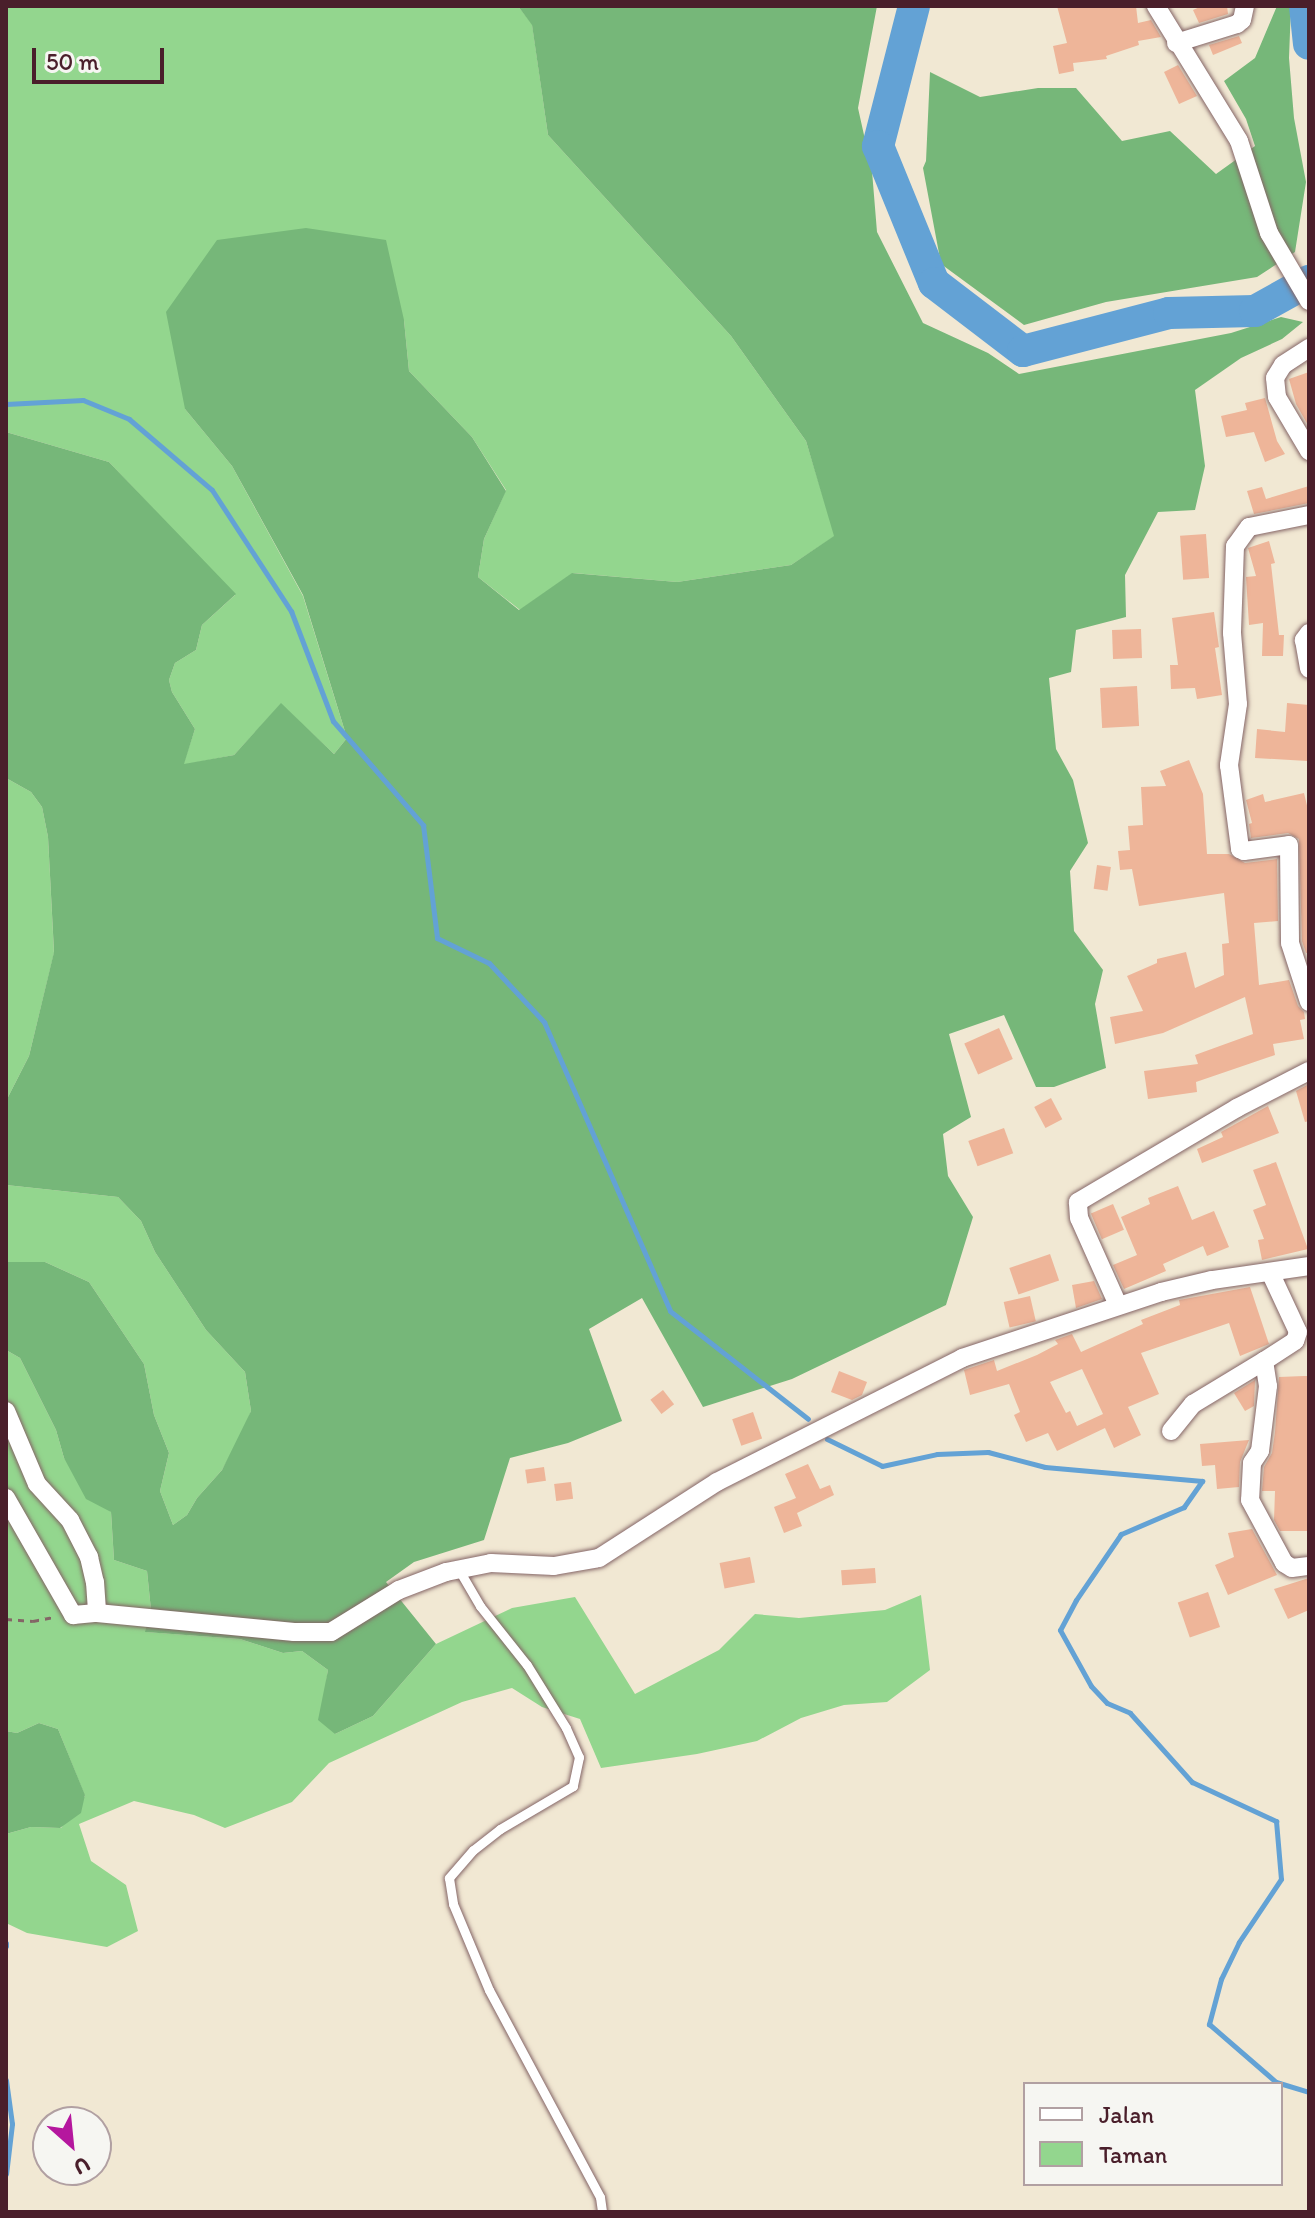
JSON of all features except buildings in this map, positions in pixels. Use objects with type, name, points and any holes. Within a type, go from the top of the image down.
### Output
[{"type":"street","points":[[1156,6],[1239,141],[1263,221],[1284,263],[1309,301]]},
{"type":"street","points":[[1176,43],[1237,24],[1242,20],[1245,6]]},
{"type":"street","points":[[1309,348],[1283,365],[1275,378],[1277,397],[1309,451]]},
{"type":"street","points":[[1309,515],[1249,527],[1235,546],[1232,633],[1238,704],[1229,765],[1236,831],[1244,851],[1309,842]]},
{"type":"street","points":[[1309,633],[1304,640],[1309,669]]},
{"type":"street","points":[[1289,845],[1290,943],[1309,1002]]},
{"type":"street","points":[[1118,1305],[1079,1218],[1078,1202],[1197,1130],[1309,1071]]},
{"type":"street","points":[[6,1498],[73,1615],[97,1613],[317,1634],[342,1626],[399,1590],[459,1570],[491,1563],[554,1566],[599,1558],[717,1482],[931,1371],[1118,1305],[1212,1280],[1309,1266]]},
{"type":"street","points":[[1171,1431],[1193,1404],[1295,1341],[1298,1332],[1270,1272]]},
{"type":"street","points":[[1264,1361],[1268,1386],[1260,1451],[1252,1463],[1250,1500],[1284,1563],[1292,1568],[1309,1566]]},
{"type":"street","points":[[6,1411],[37,1484],[70,1520],[89,1557],[95,1582],[97,1613]]},
{"type":"lane","points":[[459,1570],[480,1606],[527,1665],[566,1728],[579,1757],[573,1786],[500,1829],[473,1850],[449,1878],[453,1904],[489,1990],[600,2197],[602,2212]]},
{"type":"path","points":[[6,1619],[33,1621],[73,1615]]},
{"type":"green space","points":[[6,6],[518,6],[532,24],[548,135],[731,336],[806,441],[835,536],[791,565],[677,582],[573,573],[520,610],[478,577],[484,539],[506,490],[472,437],[409,371],[404,320],[185,409],[232,466],[303,596],[347,738],[334,754],[281,704],[234,755],[183,765],[195,729],[172,692],[169,680],[175,663],[196,650],[202,625],[235,595],[109,462],[6,432]]},
{"type":"green space","points":[[518,6],[877,6],[858,108],[872,171],[877,232],[923,323],[988,353],[1019,374],[1231,333],[1281,317],[1303,322],[1282,339],[1241,358],[1195,390],[1205,466],[1195,510],[1158,512],[1125,575],[1126,617],[1076,630],[1071,672],[1049,678],[1056,749],[1073,780],[1088,843],[1070,871],[1074,931],[1103,970],[1095,1004],[1106,1068],[1054,1087],[1036,1087],[1004,1015],[949,1034],[971,1117],[943,1134],[948,1176],[973,1217],[946,1305],[792,1379],[703,1407],[642,1298],[589,1329],[622,1421],[568,1443],[510,1458],[484,1540],[414,1562],[386,1582],[436,1644],[373,1716],[335,1734],[318,1720],[328,1670],[302,1651],[283,1653],[240,1639],[145,1632],[151,1610],[147,1571],[114,1560],[111,1512],[86,1499],[64,1458],[56,1430],[20,1358],[6,1350],[6,1262],[45,1262],[89,1282],[144,1364],[154,1415],[169,1453],[160,1491],[173,1525],[187,1515],[197,1498],[222,1470],[251,1411],[245,1372],[206,1330],[155,1252],[141,1221],[118,1197],[6,1185],[6,1101],[29,1056],[54,952],[48,837],[42,807],[31,792],[6,778],[6,432],[109,462],[236,594],[202,625],[196,650],[175,663],[169,680],[172,692],[195,729],[184,764],[234,755],[281,703],[334,754],[347,738],[303,595],[232,466],[185,409],[166,312],[217,240],[306,228],[386,240],[404,320],[409,371],[472,437],[506,491],[484,539],[478,577],[519,610],[572,573],[677,582],[791,565],[834,536],[806,441],[731,336],[548,135],[532,25]]},
{"type":"green space","points":[[1277,6],[1291,6],[1289,58],[1294,118],[1306,182],[1295,252],[1257,277],[1106,302],[1024,325],[941,264],[923,168],[926,161],[930,72],[980,97],[1038,88],[1076,88],[1122,141],[1170,131],[1216,174],[1255,146],[1246,119],[1224,81],[1255,58]]},
{"type":"green space","points":[[6,778],[31,792],[42,807],[48,837],[54,953],[29,1056],[6,1101]]},
{"type":"green space","points":[[6,1185],[118,1197],[141,1221],[155,1252],[206,1330],[245,1372],[251,1411],[244,1430],[222,1470],[197,1498],[187,1515],[173,1525],[160,1491],[169,1453],[154,1415],[144,1364],[89,1282],[45,1262],[6,1262]]},
{"type":"green space","points":[[6,1350],[20,1358],[56,1430],[64,1458],[111,1512],[114,1560],[147,1571],[151,1610],[146,1632],[240,1639],[283,1653],[302,1651],[328,1670],[326,1683],[335,1734],[373,1716],[436,1644],[512,1608],[575,1597],[635,1694],[719,1650],[755,1614],[799,1618],[885,1610],[921,1595],[930,1670],[887,1702],[844,1705],[801,1718],[757,1741],[697,1754],[601,1768],[580,1719],[542,1707],[512,1688],[462,1702],[329,1763],[292,1802],[225,1828],[194,1815],[134,1801],[79,1824],[91,1861],[126,1885],[138,1931],[107,1947],[27,1933],[6,1923],[6,1834],[31,1827],[61,1828],[85,1796],[58,1729],[39,1723],[17,1733],[6,1731]]},
{"type":"green space","points":[[39,1723],[58,1729],[85,1795],[81,1813],[60,1828],[31,1827],[6,1834],[6,1731],[17,1733]]},
{"type":"waterway","points":[[914,6],[878,146],[934,283],[1023,351],[1169,313],[1255,311],[1309,281]]},
{"type":"waterway","points":[[1305,6],[1309,44]]},
{"type":"waterway","points":[[6,404],[83,400],[129,419],[212,490],[291,611],[333,721],[423,825],[437,938],[489,963],[544,1022],[670,1311],[808,1419]]},
{"type":"waterway","points":[[827,1439],[882,1466],[937,1454],[988,1452],[1045,1467],[1202,1481],[1184,1507],[1121,1534],[1076,1600],[1060,1630],[1091,1686],[1107,1703],[1130,1713],[1192,1782],[1276,1821],[1281,1879],[1239,1942],[1221,1979],[1209,2024],[1276,2082]]},
{"type":"waterway","points":[[6,2080],[12,2124],[6,2174]]},
{"type":"waterway","points":[[1283,2084],[1309,2092]]}]
